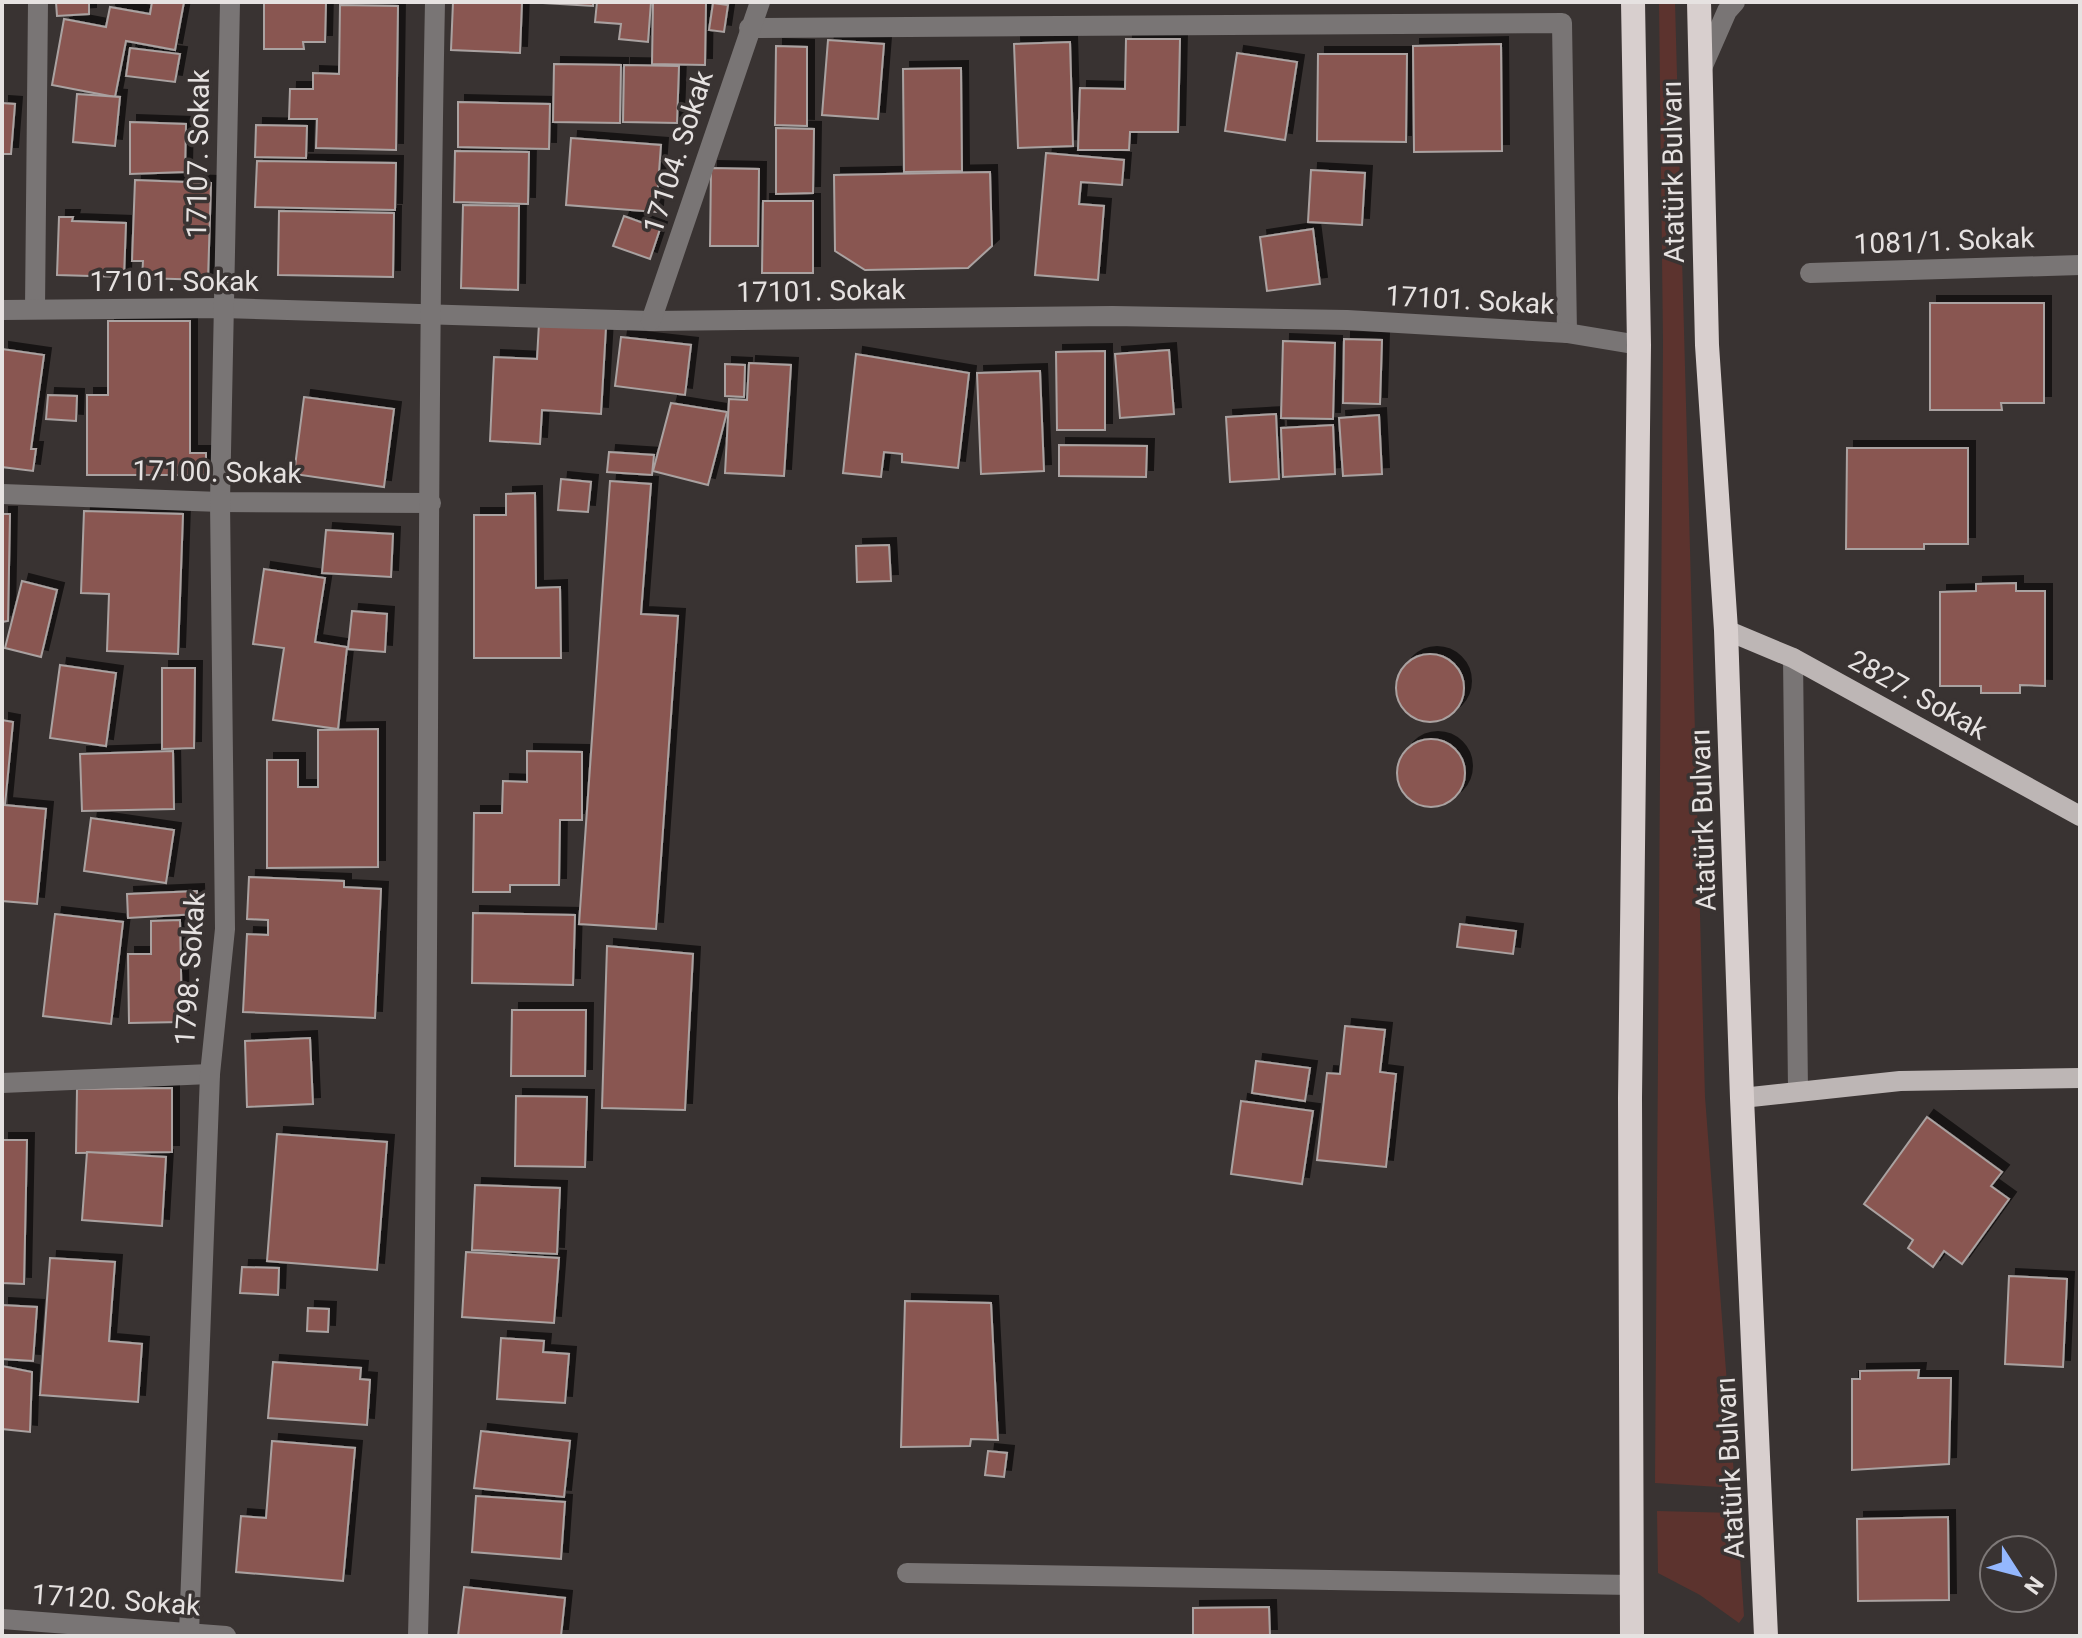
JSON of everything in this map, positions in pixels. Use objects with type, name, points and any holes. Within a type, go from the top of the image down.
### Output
[{"type":"highway","name":"Atatürk Bulvarı","points":[[1632,1636],[1630,1098],[1639,345],[1633,2]]},
{"type":"highway","name":"Atatürk Bulvarı","points":[[1699,2],[1707,345],[1726,630],[1742,1098],[1766,1636]]},
{"type":"main road","name":"2827. Sokak","points":[[1726,630],[1793,658],[2080,816]]},
{"type":"main road","points":[[1742,1098],[1900,1081],[2080,1078]]},
{"type":"street","points":[[35,308],[38,2]]},
{"type":"street","name":"17107. Sokak","points":[[223,308],[230,2]]},
{"type":"street","points":[[418,1636],[431,503],[429,314],[435,2]]},
{"type":"street","name":"17104. Sokak","points":[[651,321],[760,2]]},
{"type":"street","points":[[1701,71],[1727,11],[1735,2]]},
{"type":"street","points":[[749,28],[1562,23],[1567,333]]},
{"type":"street","name":"1081/1. Sokak","points":[[1810,273],[2080,265]]},
{"type":"street","name":"17101. Sokak","points":[[2,310],[223,308],[651,321],[1128,316],[1347,320],[1567,333],[1639,345]]},
{"type":"street","name":"1798. Sokak","points":[[189,1633],[210,1074],[225,929],[220,502],[223,308]]},
{"type":"street","name":"17100. Sokak","points":[[2,494],[220,502],[431,503]]},
{"type":"street","points":[[1793,658],[1798,1090]]},
{"type":"street","points":[[2,1083],[210,1074]]},
{"type":"street","points":[[907,1573],[1631,1585]]},
{"type":"street","name":"17120. Sokak","points":[[2,1619],[226,1636]]},
{"type":"shaded area","points":[[1659,2],[1675,2],[1705,1097],[1735,1488],[1655,1483],[1663,342]]},
{"type":"shaded area","points":[[1657,1511],[1737,1513],[1744,1616],[1739,1623],[1700,1595],[1658,1573]]},
{"type":"building","points":[[56,2],[89,2],[89,14],[57,16]]},
{"type":"building","points":[[152,2],[184,2],[175,50],[126,41],[115,97],[52,85],[64,19],[106,27],[110,7],[150,14]]},
{"type":"building","points":[[264,2],[326,2],[325,42],[303,42],[304,49],[264,49]]},
{"type":"building","points":[[453,2],[522,2],[520,53],[451,50]]},
{"type":"building","points":[[526,2],[593,2],[593,6]]},
{"type":"building","points":[[597,2],[651,2],[648,42],[619,39],[621,24],[595,22]]},
{"type":"building","points":[[653,2],[706,2],[705,65],[652,64]]},
{"type":"building","points":[[713,3],[728,5],[724,32],[709,30]]},
{"type":"building","points":[[340,5],[398,6],[396,150],[316,148],[317,119],[289,119],[290,89],[313,89],[313,73],[339,74]]},
{"type":"building","points":[[1126,39],[1180,39],[1178,132],[1130,132],[1129,150],[1078,150],[1080,88],[1125,89]]},
{"type":"building","points":[[828,40],[884,44],[878,119],[822,115]]},
{"type":"building","points":[[1070,42],[1073,146],[1018,148],[1014,44]]},
{"type":"building","points":[[1501,44],[1502,151],[1414,152],[1413,46]]},
{"type":"building","points":[[776,46],[807,47],[807,126],[775,125]]},
{"type":"building","points":[[130,48],[180,54],[175,82],[126,76]]},
{"type":"building","points":[[1237,53],[1297,62],[1285,140],[1225,131]]},
{"type":"building","points":[[1318,54],[1407,54],[1406,142],[1317,141]]},
{"type":"building","points":[[554,64],[621,65],[620,123],[553,122]]},
{"type":"building","points":[[624,65],[679,66],[677,123],[623,122]]},
{"type":"building","points":[[961,68],[962,171],[904,172],[903,69]]},
{"type":"building","points":[[77,94],[120,97],[115,146],[73,142]]},
{"type":"building","points":[[458,102],[550,104],[549,149],[458,147]]},
{"type":"building","points":[[2,103],[15,104],[11,154],[2,154]]},
{"type":"building","points":[[130,122],[186,124],[185,172],[130,174]]},
{"type":"building","points":[[256,125],[307,126],[306,158],[255,157]]},
{"type":"building","points":[[776,128],[814,129],[813,193],[776,194]]},
{"type":"building","points":[[571,138],[661,145],[656,212],[566,205]]},
{"type":"building","points":[[455,151],[529,152],[528,204],[454,202]]},
{"type":"building","points":[[1046,153],[1124,160],[1122,185],[1081,182],[1079,204],[1104,206],[1098,280],[1035,275]]},
{"type":"building","points":[[257,161],[396,163],[395,210],[255,207]]},
{"type":"building","points":[[711,168],[759,169],[758,246],[710,246]]},
{"type":"building","points":[[1311,170],[1365,173],[1362,225],[1308,222]]},
{"type":"building","points":[[990,172],[992,246],[968,268],[865,270],[835,251],[834,175]]},
{"type":"building","points":[[135,180],[211,183],[208,280],[142,278],[143,261],[132,261]]},
{"type":"building","points":[[763,201],[813,201],[813,273],[762,273]]},
{"type":"building","points":[[463,205],[519,206],[518,290],[461,288]]},
{"type":"building","points":[[279,211],[394,213],[393,277],[278,275]]},
{"type":"building","points":[[624,216],[660,229],[650,259],[613,246]]},
{"type":"building","points":[[59,217],[73,217],[72,221],[126,223],[124,277],[57,275]]},
{"type":"building","points":[[1313,229],[1320,284],[1267,291],[1260,237]]},
{"type":"building","points":[[1930,303],[2044,303],[2044,403],[2001,403],[2002,410],[1930,410]]},
{"type":"building","points":[[108,321],[190,321],[190,453],[206,453],[206,475],[87,475],[87,395],[108,395]]},
{"type":"building","points":[[539,323],[606,327],[601,414],[542,410],[540,444],[490,441],[494,357],[537,359]]},
{"type":"building","points":[[621,337],[691,345],[685,395],[615,386]]},
{"type":"building","points":[[1344,339],[1382,340],[1380,404],[1343,403]]},
{"type":"building","points":[[1283,341],[1335,343],[1333,419],[1281,418]]},
{"type":"building","points":[[2,349],[44,355],[31,449],[36,449],[33,471],[2,467]]},
{"type":"building","points":[[1169,350],[1174,414],[1120,418],[1115,354]]},
{"type":"building","points":[[1105,351],[1105,430],[1057,430],[1056,352]]},
{"type":"building","points":[[856,354],[969,373],[958,468],[902,462],[902,454],[884,452],[881,477],[843,473]]},
{"type":"building","points":[[749,363],[791,365],[784,476],[725,473],[729,399],[747,400]]},
{"type":"building","points":[[725,364],[745,365],[744,397],[725,396]]},
{"type":"building","points":[[1040,371],[1044,471],[981,474],[977,373]]},
{"type":"building","points":[[48,395],[77,396],[76,421],[46,419]]},
{"type":"building","points":[[304,397],[394,409],[384,487],[294,474]]},
{"type":"building","points":[[671,403],[727,412],[708,485],[653,471]]},
{"type":"building","points":[[1276,414],[1279,479],[1230,482],[1226,417]]},
{"type":"building","points":[[1379,415],[1382,474],[1343,476],[1339,418]]},
{"type":"building","points":[[1333,425],[1335,474],[1283,477],[1281,428]]},
{"type":"building","points":[[1059,445],[1147,446],[1146,477],[1059,476]]},
{"type":"building","points":[[1847,448],[1968,448],[1968,544],[1924,544],[1924,549],[1846,549]]},
{"type":"building","points":[[609,452],[654,455],[652,475],[607,472]]},
{"type":"building","points":[[561,479],[591,482],[588,512],[558,510]]},
{"type":"building","points":[[610,481],[651,484],[641,614],[678,616],[656,929],[579,924]]},
{"type":"building","points":[[535,493],[536,588],[560,587],[561,658],[474,658],[474,515],[506,515],[506,494]]},
{"type":"building","points":[[84,511],[183,514],[178,654],[107,651],[109,594],[81,593]]},
{"type":"building","points":[[2,514],[10,514],[8,621],[2,622]]},
{"type":"building","points":[[326,530],[393,534],[391,577],[322,573]]},
{"type":"building","points":[[889,545],[891,581],[857,582],[856,546]]},
{"type":"building","points":[[264,569],[325,578],[315,642],[347,647],[338,729],[273,720],[284,648],[253,644]]},
{"type":"building","points":[[22,581],[57,590],[41,657],[5,648]]},
{"type":"building","points":[[2016,583],[2016,591],[2045,591],[2045,686],[2020,685],[2020,693],[1981,693],[1981,686],[1940,686],[1940,592],[1976,591],[1976,584]]},
{"type":"building","points":[[352,611],[387,614],[385,652],[348,649]]},
{"type":"building","points":[[1430,654],[1443,656],[1454,664],[1462,675],[1462,701],[1454,712],[1443,720],[1430,722],[1417,720],[1406,712],[1398,701],[1396,688],[1398,675],[1406,664],[1417,656]]},
{"type":"building","points":[[60,665],[116,673],[106,746],[50,738]]},
{"type":"building","points":[[162,668],[195,668],[194,748],[162,749]]},
{"type":"building","points":[[2,720],[13,722],[5,805],[46,809],[37,904],[2,901]]},
{"type":"building","points":[[378,729],[378,867],[267,868],[267,760],[298,760],[298,787],[318,787],[318,730]]},
{"type":"building","points":[[1431,739],[1455,749],[1465,773],[1455,797],[1431,807],[1407,797],[1397,773],[1407,749]]},
{"type":"building","points":[[173,751],[174,809],[82,811],[80,754]]},
{"type":"building","points":[[527,751],[582,752],[582,820],[560,820],[559,885],[510,885],[510,892],[473,892],[474,813],[502,813],[503,781],[527,782]]},
{"type":"building","points":[[91,818],[174,830],[166,883],[84,871]]},
{"type":"building","points":[[249,877],[344,881],[344,887],[381,889],[375,1018],[243,1012],[247,934],[268,935],[268,920],[247,919]]},
{"type":"building","points":[[197,891],[198,914],[128,918],[127,894]]},
{"type":"building","points":[[473,913],[575,915],[573,985],[472,983]]},
{"type":"building","points":[[55,914],[123,922],[111,1024],[43,1016]]},
{"type":"building","points":[[180,920],[182,1022],[129,1023],[128,954],[151,954],[151,921]]},
{"type":"building","points":[[1460,924],[1516,931],[1513,954],[1457,947]]},
{"type":"building","points":[[607,946],[693,954],[685,1110],[602,1108]]},
{"type":"building","points":[[512,1010],[586,1010],[585,1076],[511,1076]]},
{"type":"building","points":[[1345,1026],[1385,1030],[1380,1072],[1396,1074],[1386,1167],[1317,1160],[1327,1073],[1340,1074]]},
{"type":"building","points":[[310,1038],[313,1104],[247,1107],[245,1041]]},
{"type":"building","points":[[1256,1061],[1310,1068],[1305,1101],[1252,1093]]},
{"type":"building","points":[[172,1088],[172,1152],[76,1153],[77,1089]]},
{"type":"building","points":[[516,1096],[587,1097],[585,1167],[515,1166]]},
{"type":"building","points":[[1241,1101],[1313,1111],[1302,1184],[1231,1174]]},
{"type":"building","points":[[1927,1117],[2002,1172],[1991,1186],[2009,1199],[1962,1264],[1944,1251],[1933,1267],[1908,1248],[1913,1240],[1864,1204]]},
{"type":"building","points":[[277,1134],[387,1142],[377,1270],[267,1261]]},
{"type":"building","points":[[2,1140],[27,1140],[24,1284],[2,1283]]},
{"type":"building","points":[[87,1152],[166,1157],[162,1226],[82,1220]]},
{"type":"building","points":[[475,1185],[560,1188],[557,1254],[472,1250]]},
{"type":"building","points":[[466,1252],[559,1258],[554,1323],[462,1317]]},
{"type":"building","points":[[50,1258],[115,1262],[109,1341],[142,1344],[138,1402],[40,1395]]},
{"type":"building","points":[[242,1267],[279,1268],[278,1295],[240,1293]]},
{"type":"building","points":[[2009,1276],[2067,1279],[2063,1367],[2005,1364]]},
{"type":"building","points":[[905,1301],[991,1303],[998,1440],[971,1439],[970,1446],[901,1447]]},
{"type":"building","points":[[2,1305],[37,1307],[33,1361],[2,1359]]},
{"type":"building","points":[[308,1308],[329,1309],[328,1332],[307,1331]]},
{"type":"building","points":[[501,1338],[544,1341],[543,1352],[569,1354],[565,1403],[497,1399]]},
{"type":"building","points":[[273,1362],[361,1368],[360,1379],[370,1380],[367,1425],[268,1418]]},
{"type":"building","points":[[2,1366],[32,1372],[30,1432],[2,1429]]},
{"type":"building","points":[[1919,1370],[1918,1378],[1951,1378],[1949,1464],[1852,1470],[1852,1379],[1860,1379],[1860,1371]]},
{"type":"building","points":[[481,1431],[570,1441],[564,1497],[474,1488]]},
{"type":"building","points":[[272,1441],[355,1448],[343,1581],[236,1572],[241,1516],[266,1518]]},
{"type":"building","points":[[988,1451],[1007,1453],[1004,1477],[985,1475]]},
{"type":"building","points":[[476,1496],[565,1502],[561,1559],[472,1552]]},
{"type":"building","points":[[1948,1517],[1949,1600],[1858,1601],[1857,1519]]},
{"type":"building","points":[[464,1587],[565,1598],[561,1636],[458,1636]]},
{"type":"building","points":[[1269,1607],[1270,1636],[1193,1636],[1193,1608]]}]
